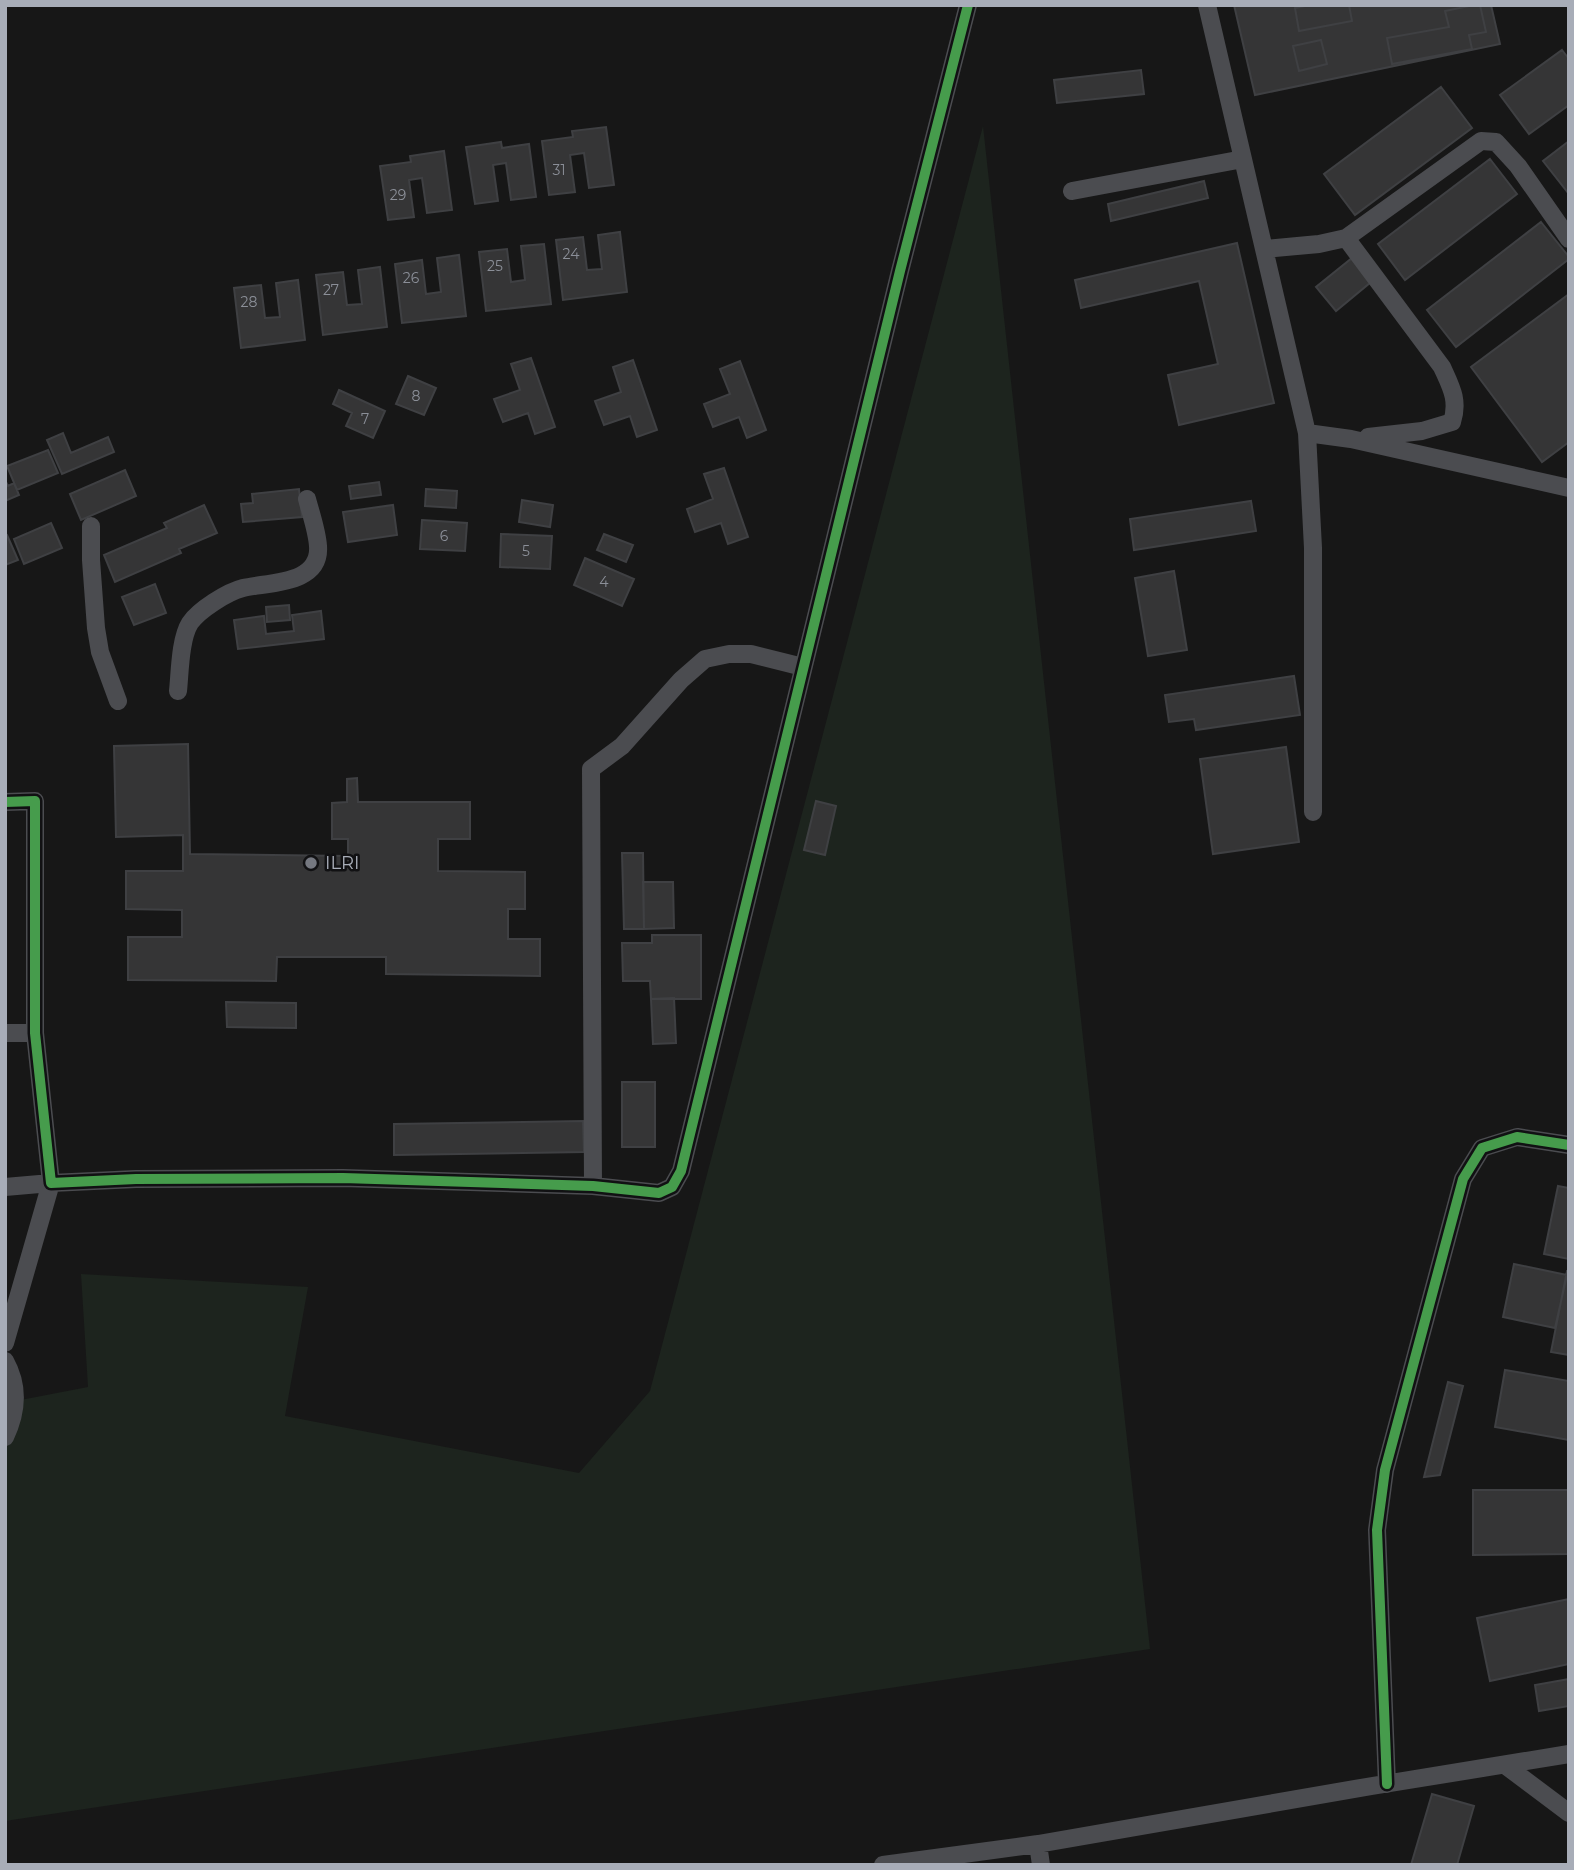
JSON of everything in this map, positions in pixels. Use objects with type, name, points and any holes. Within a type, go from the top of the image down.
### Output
[{"type":"street","points":[[5,1187],[136,1179],[342,1178],[593,1186],[659,1193],[672,1187],[681,1171],[900,271],[968,5]]},
{"type":"street","points":[[1207,5],[1307,433],[1313,548],[1312,811]]},
{"type":"street","points":[[1264,249],[1319,244],[1346,238],[1481,141],[1496,142],[1518,166],[1569,239]]},
{"type":"street","points":[[1072,191],[1243,159]]},
{"type":"street","points":[[1346,238],[1442,367],[1452,391],[1455,410],[1452,422],[1422,431],[1351,439]]},
{"type":"street","points":[[1307,433],[1351,439],[1569,488]]},
{"type":"street","points":[[178,691],[185,632],[203,609],[240,589],[290,580],[310,571],[317,559],[318,547],[307,499]]},
{"type":"street","points":[[91,526],[98,640],[118,701]]},
{"type":"street","points":[[593,1186],[591,769],[622,746],[681,680],[705,659],[729,654],[751,654],[803,667]]},
{"type":"street","points":[[5,802],[35,802],[35,1033],[51,1183],[5,1343]]},
{"type":"street","points":[[5,1033],[35,1033]]},
{"type":"street","points":[[1387,1784],[1377,1530],[1385,1470],[1463,1180],[1482,1148],[1517,1137],[1569,1145]]},
{"type":"street","points":[[5,1361],[12,1377],[16,1402],[5,1437]]},
{"type":"street","points":[[883,1865],[1038,1844],[1569,1755]]},
{"type":"street","points":[[1505,1765],[1569,1813]]},
{"type":"street","points":[[1038,1844],[1041,1865]]},
{"type":"shaded area","points":[[983,126],[1150,1649],[5,1821],[5,1403],[88,1387],[81,1274],[308,1287],[285,1416],[579,1473],[650,1391]]},
{"type":"building","points":[[1234,5],[1491,5],[1500,44],[1255,95]]},
{"type":"building","points":[[1310,5],[1349,5],[1352,21],[1299,31],[1295,8]]},
{"type":"building","points":[[1480,5],[1486,32],[1469,35],[1472,49],[1392,64],[1387,38],[1449,27],[1445,11]]},
{"type":"building","points":[[1321,40],[1327,64],[1299,71],[1293,46]]},
{"type":"building","points":[[1562,50],[1569,59],[1569,105],[1529,134],[1500,95]]},
{"type":"building","points":[[1141,70],[1144,94],[1057,103],[1054,80]]},
{"type":"building","points":[[1441,87],[1472,128],[1355,215],[1324,174]]},
{"type":"building","points":[[606,127],[614,185],[589,188],[584,153],[570,155],[575,192],[549,195],[542,141],[573,137],[572,131]]},
{"type":"building","points":[[1569,141],[1569,194],[1543,161]]},
{"type":"building","points":[[501,142],[502,148],[529,144],[536,197],[511,200],[506,163],[493,165],[498,201],[475,204],[466,147]]},
{"type":"building","points":[[444,151],[452,210],[427,213],[422,178],[409,180],[414,217],[388,220],[380,166],[411,162],[410,156]]},
{"type":"building","points":[[1490,159],[1517,194],[1405,280],[1378,244]]},
{"type":"building","points":[[1204,181],[1208,198],[1111,221],[1108,204]]},
{"type":"building","points":[[1541,222],[1569,259],[1456,347],[1427,310]]},
{"type":"building","points":[[620,232],[627,292],[563,300],[556,240],[583,237],[587,270],[602,269],[598,235]]},
{"type":"building","points":[[1237,243],[1274,403],[1179,425],[1168,375],[1218,364],[1199,281],[1081,308],[1075,280]]},
{"type":"building","points":[[544,244],[551,304],[486,311],[479,252],[507,249],[511,282],[525,280],[521,246]]},
{"type":"building","points":[[459,255],[466,316],[402,323],[395,264],[422,260],[426,294],[441,292],[437,258]]},
{"type":"building","points":[[1352,258],[1371,282],[1336,311],[1316,287]]},
{"type":"building","points":[[380,267],[387,327],[323,335],[316,275],[343,272],[347,305],[362,304],[358,270]]},
{"type":"building","points":[[298,280],[305,340],[241,348],[234,288],[261,285],[265,318],[280,317],[276,283]]},
{"type":"building","points":[[1569,294],[1569,442],[1542,462],[1471,367]]},
{"type":"building","points":[[531,358],[555,427],[535,434],[528,413],[503,422],[494,399],[520,390],[511,364]]},
{"type":"building","points":[[633,360],[657,430],[637,437],[630,416],[604,425],[595,401],[621,392],[613,367]]},
{"type":"building","points":[[740,361],[766,430],[747,438],[739,417],[713,427],[704,404],[730,394],[720,369]]},
{"type":"building","points":[[408,376],[436,388],[424,415],[396,404]]},
{"type":"building","points":[[339,390],[385,411],[373,438],[346,426],[352,413],[333,404]]},
{"type":"building","points":[[63,433],[71,453],[108,437],[114,452],[62,474],[47,440]]},
{"type":"building","points":[[48,450],[58,473],[17,490],[7,466]]},
{"type":"building","points":[[724,468],[748,537],[728,544],[721,523],[695,532],[687,509],[713,499],[704,474]]},
{"type":"building","points":[[125,470],[136,496],[81,520],[70,494]]},
{"type":"building","points":[[5,480],[8,486],[14,483],[19,495],[5,501]]},
{"type":"building","points":[[379,482],[381,495],[351,499],[349,486]]},
{"type":"building","points":[[299,489],[302,517],[243,522],[241,504],[253,503],[252,494]]},
{"type":"building","points":[[426,489],[457,491],[456,508],[425,506]]},
{"type":"building","points":[[522,500],[553,505],[550,527],[519,522]]},
{"type":"building","points":[[1251,501],[1256,531],[1134,550],[1130,519]]},
{"type":"building","points":[[204,505],[217,533],[179,549],[181,553],[115,582],[104,555],[167,528],[164,523]]},
{"type":"building","points":[[393,505],[397,535],[348,542],[343,512]]},
{"type":"building","points":[[422,520],[467,523],[465,551],[420,549]]},
{"type":"building","points":[[51,523],[62,548],[24,564],[14,539]]},
{"type":"building","points":[[501,534],[552,536],[550,569],[500,567]]},
{"type":"building","points":[[604,534],[633,545],[626,562],[597,550]]},
{"type":"building","points":[[7,535],[18,560],[5,565],[5,536]]},
{"type":"building","points":[[585,558],[634,579],[622,606],[574,585]]},
{"type":"building","points":[[1174,571],[1187,650],[1148,656],[1135,578]]},
{"type":"building","points":[[155,584],[166,613],[134,625],[122,597]]},
{"type":"building","points":[[289,605],[290,620],[267,622],[266,607]]},
{"type":"building","points":[[321,611],[324,639],[238,649],[234,620],[264,616],[266,634],[294,631],[292,615]]},
{"type":"building","points":[[1294,676],[1300,715],[1196,730],[1194,719],[1169,722],[1165,695]]},
{"type":"building","name":"ILRI","points":[[188,744],[190,854],[348,856],[348,839],[332,839],[332,803],[347,802],[347,779],[357,778],[358,802],[470,802],[470,839],[438,839],[438,871],[525,872],[525,909],[508,909],[508,939],[540,939],[540,976],[386,974],[386,957],[277,957],[276,981],[128,980],[128,937],[182,937],[182,910],[126,909],[126,871],[183,871],[183,835],[116,837],[114,746]]},
{"type":"building","points":[[1286,747],[1299,842],[1213,854],[1200,759]]},
{"type":"building","points":[[816,801],[836,806],[825,855],[804,850]]},
{"type":"building","points":[[622,853],[643,853],[644,929],[624,929]]},
{"type":"building","points":[[643,882],[673,882],[674,928],[644,929]]},
{"type":"building","points":[[652,935],[701,935],[701,999],[651,999],[650,981],[623,981],[622,943],[652,943]]},
{"type":"building","points":[[674,998],[676,1043],[653,1044],[651,999]]},
{"type":"building","points":[[226,1002],[296,1003],[296,1028],[227,1027]]},
{"type":"building","points":[[622,1082],[655,1082],[655,1147],[622,1147]]},
{"type":"building","points":[[583,1121],[584,1152],[394,1155],[394,1124]]},
{"type":"building","points":[[1558,1186],[1569,1188],[1569,1259],[1544,1254]]},
{"type":"building","points":[[1514,1264],[1567,1275],[1555,1328],[1503,1317]]},
{"type":"building","points":[[1569,1271],[1569,1355],[1551,1352]]},
{"type":"building","points":[[1505,1370],[1569,1381],[1569,1440],[1495,1427]]},
{"type":"building","points":[[1448,1382],[1463,1386],[1440,1475],[1424,1477]]},
{"type":"building","points":[[1473,1490],[1569,1490],[1569,1554],[1473,1555]]},
{"type":"building","points":[[1569,1599],[1569,1664],[1490,1681],[1477,1618]]},
{"type":"building","points":[[1569,1679],[1569,1706],[1539,1711],[1535,1685]]},
{"type":"building","points":[[1432,1794],[1474,1806],[1457,1865],[1411,1865]]},
{"type":"cycle path","points":[[5,802],[35,801],[35,1033],[51,1183],[136,1179],[343,1178],[593,1186],[659,1193],[672,1187],[681,1171],[900,271],[968,5]]},
{"type":"cycle path","points":[[1387,1784],[1377,1530],[1385,1470],[1463,1179],[1482,1148],[1517,1137],[1569,1145]]},
{"type":"place","name":"ILRI","points":[[311,863]]}]
